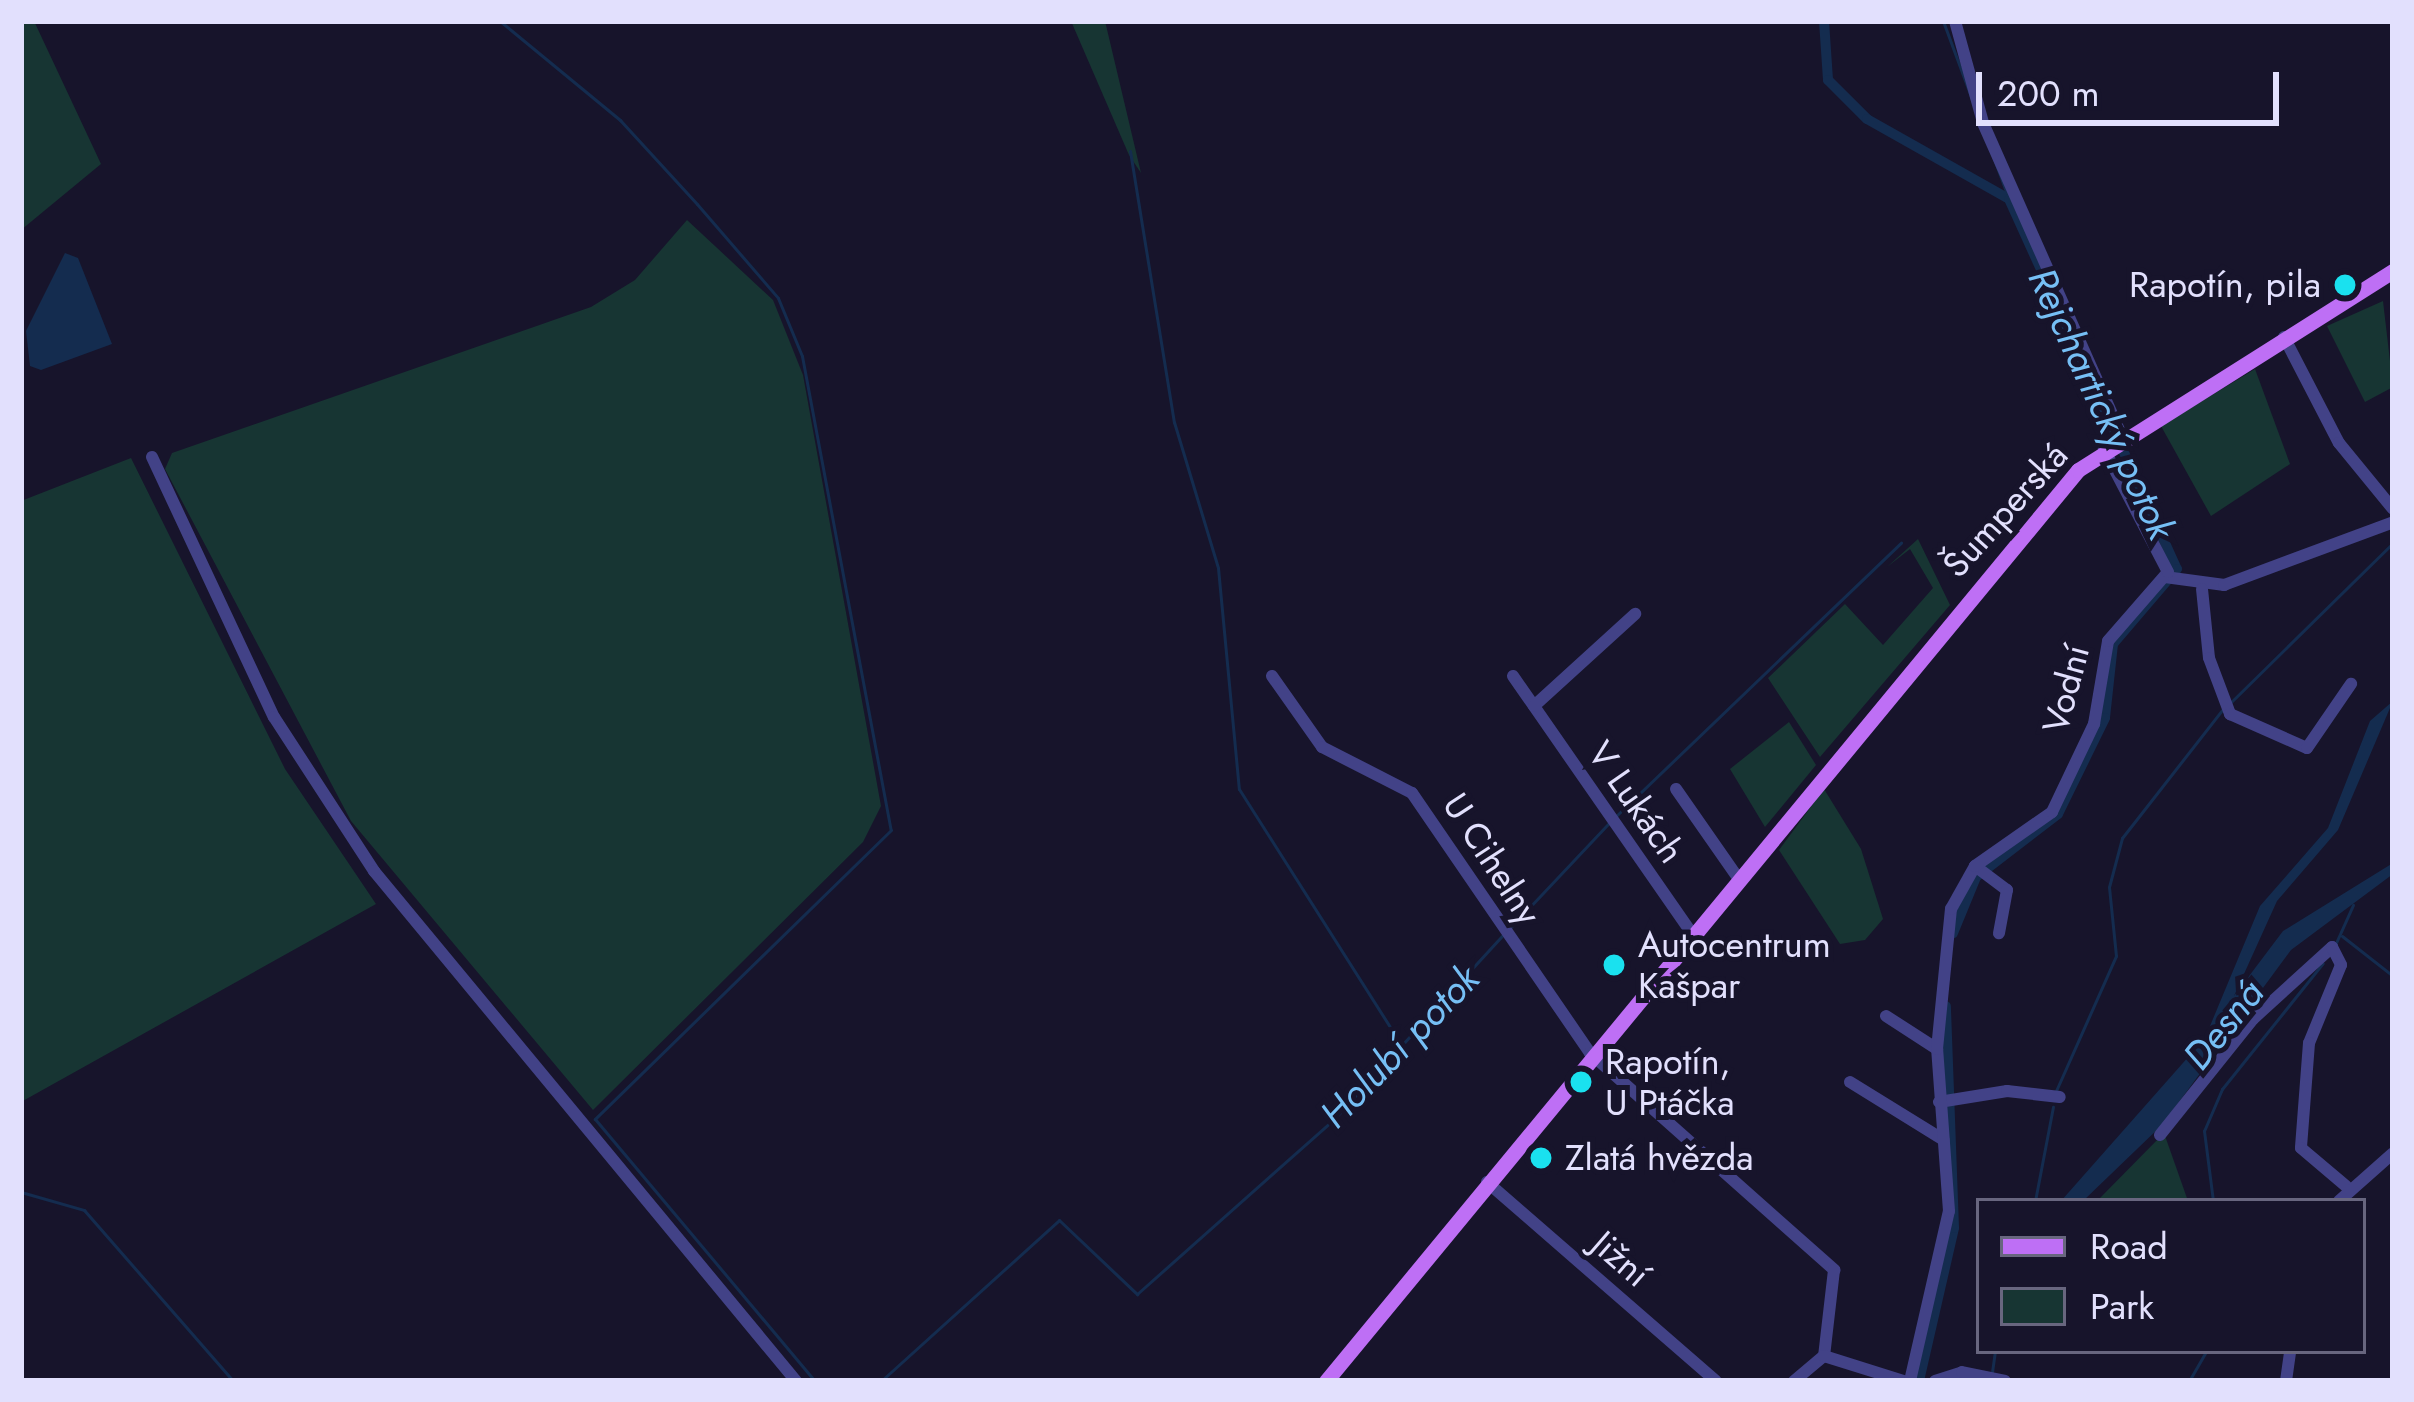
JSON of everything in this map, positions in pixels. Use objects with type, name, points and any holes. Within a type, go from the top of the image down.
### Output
[{"type":"main road","name":"Šumperská","points":[[1326,1381],[1736,875],[2112,441],[2393,271]]},
{"type":"street","points":[[1955,21],[1984,122],[2172,579],[2202,589],[2393,522]]},
{"type":"street","points":[[2284,337],[2339,442],[2393,509]]},
{"type":"street","points":[[152,457],[274,717],[374,871],[796,1381]]},
{"type":"street","name":"Vodní","points":[[1907,1381],[1945,1252],[1945,1101],[1937,1049],[1945,929],[1980,870],[2051,812],[2094,724],[2108,641],[2172,579]]},
{"type":"street","points":[[2202,589],[2226,708],[2307,748],[2350,684]]},
{"type":"street","points":[[1534,706],[1635,614]]},
{"type":"street","name":"U Cihelny","points":[[1272,676],[1322,748],[1412,793],[1590,1053],[1834,1270],[1824,1356]]},
{"type":"street","name":"V Lukách","points":[[1514,676],[1690,931]]},
{"type":"street","points":[[1676,789],[1736,875]]},
{"type":"street","points":[[1980,870],[2007,890],[1999,933]]},
{"type":"street","points":[[2160,1135],[2253,1019],[2334,948],[2338,976],[2309,1043],[2301,1148],[2346,1186]]},
{"type":"street","points":[[1886,1016],[1937,1049]]},
{"type":"street","points":[[1850,1082],[1944,1140]]},
{"type":"street","points":[[1945,1101],[2060,1097]]},
{"type":"street","points":[[2340,1198],[2346,1186],[2393,1153]]},
{"type":"street","name":"Jižní","points":[[1486,1182],[1716,1381]]},
{"type":"street","points":[[1795,1381],[1824,1356],[1907,1381]]},
{"type":"street","points":[[1935,1381],[1962,1372],[2005,1381]]},
{"type":"green space","points":[[21,21],[34,21],[101,164],[21,230]]},
{"type":"green space","points":[[1071,21],[1105,21],[1141,173],[1129,155]]},
{"type":"green space","points":[[687,220],[773,300],[803,375],[881,806],[863,842],[593,1110],[351,821],[165,469],[172,453],[591,307],[635,280]]},
{"type":"green space","points":[[2383,301],[2393,387],[2365,402],[2327,326]]},
{"type":"green space","points":[[2255,369],[2290,464],[2211,516],[2161,426]]},
{"type":"green space","points":[[131,458],[285,769],[376,904],[21,1102],[21,501]]},
{"type":"green space","points":[[1918,539],[1950,605],[1820,757],[1768,678],[1845,604],[1883,645],[1933,588],[1910,549],[1887,567]]},
{"type":"green space","points":[[1789,722],[1816,765],[1765,827],[1730,769]]},
{"type":"green space","points":[[1824,789],[1861,849],[1883,919],[1865,940],[1840,944],[1779,850]]},
{"type":"green space","points":[[2164,1133],[2187,1198],[2100,1198]]},
{"type":"water","points":[[65,253],[78,258],[112,344],[41,370],[30,366],[26,331]]},
{"type":"water","name":"Desná","points":[[2393,701],[2338,830],[2277,901],[2234,996],[2283,931],[2393,863],[2393,874],[2291,950],[2162,1125],[2086,1198],[2064,1198],[2205,1038],[2260,906],[2328,828],[2370,721]]},
{"type":"waterway","points":[[500,21],[620,120],[697,204],[778,298],[802,356],[891,830],[595,1119],[815,1381]]},
{"type":"waterway","name":"Rejchartický potok","points":[[1824,21],[1828,80],[1867,119],[2009,199],[2177,569],[2113,644],[2105,718],[2058,814],[1976,877],[1953,933]]},
{"type":"waterway","points":[[1943,21],[2009,199]]},
{"type":"waterway","points":[[1130,151],[1174,422],[1218,568],[1239,789],[1401,1044]]},
{"type":"waterway","name":"Holubí potok","points":[[1616,816],[1901,543]]},
{"type":"waterway","points":[[2229,704],[2393,543]]},
{"type":"waterway","points":[[2055,1093],[2116,956],[2109,887],[2122,838],[2222,710]]},
{"type":"waterway","name":"Holubí potok","points":[[1509,929],[1609,823]]},
{"type":"waterway","points":[[2335,945],[2353,905]]},
{"type":"waterway","name":"Holubí potok","points":[[881,1381],[1059,1220],[1137,1294],[1335,1118],[1502,936]]},
{"type":"waterway","points":[[2342,936],[2393,976]]},
{"type":"waterway","name":"Desná","points":[[2213,1198],[2204,1131],[2222,1089],[2323,963]]},
{"type":"waterway","name":"Rejchartický potok","points":[[1919,1381],[1954,1228],[1946,1006]]},
{"type":"waterway","points":[[2036,1198],[2053,1107]]},
{"type":"waterway","points":[[21,1192],[84,1210],[233,1381]]},
{"type":"waterway","points":[[1992,1372],[1995,1354]]},
{"type":"waterway","points":[[2189,1381],[2204,1354]]},
{"type":"place","name":"Rapotín, pila","points":[[2345,285]]},
{"type":"place","name":"Autocentrum Kašpar","points":[[1614,965]]},
{"type":"place","name":"Rapotín, U Ptáčka","points":[[1581,1082]]},
{"type":"place","name":"Zlatá hvězda","points":[[1541,1158]]}]
